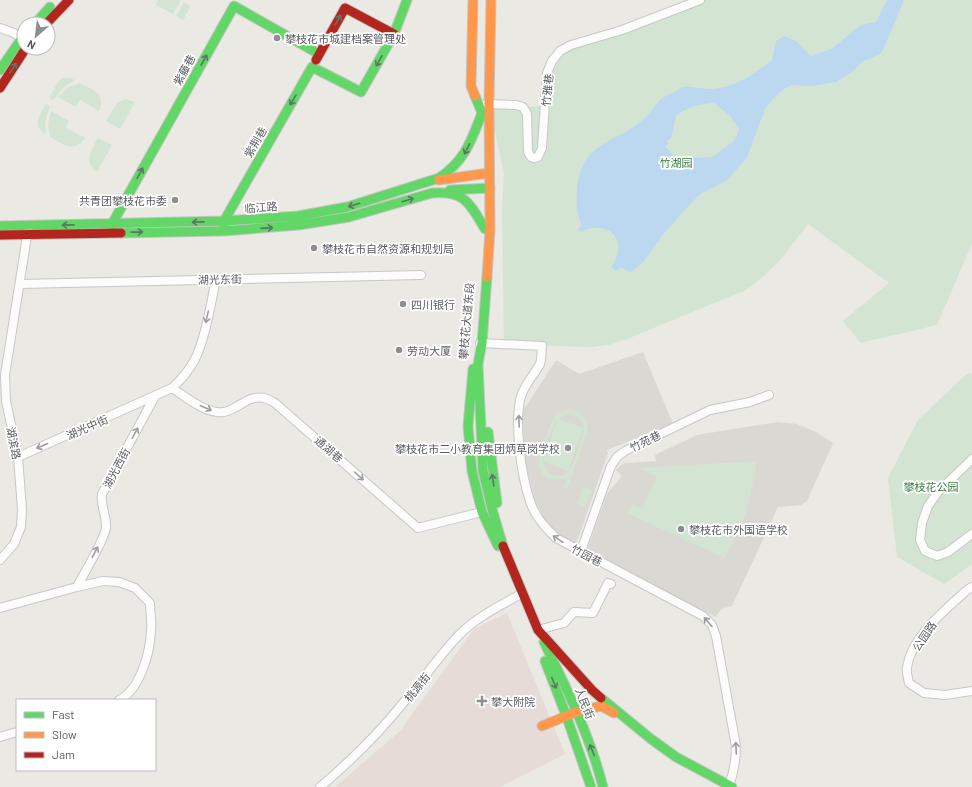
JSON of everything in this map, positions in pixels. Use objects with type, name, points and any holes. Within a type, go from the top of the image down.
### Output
[{"type":"main road","points":[[41,16],[56,0]]},
{"type":"main road","points":[[54,16],[69,0]]},
{"type":"main road","points":[[312,66],[361,92],[394,34],[407,0]]},
{"type":"main road","points":[[473,0],[471,86],[485,107]]},
{"type":"main road","name":"攀枝花大道东段","points":[[479,343],[487,188],[484,0]]},
{"type":"main road","name":"攀枝花大道东段","points":[[485,107],[491,0]]},
{"type":"main road","name":"紫藤巷","points":[[112,228],[234,6],[319,54]]},
{"type":"main road","name":"紫荆巷","points":[[224,231],[224,221],[345,8],[394,34]]},
{"type":"main road","points":[[0,70],[16,48]]},
{"type":"main road","points":[[0,88],[21,56]]},
{"type":"main road","name":"临江路","points":[[0,226],[28,230],[112,228],[298,216],[323,212],[367,201],[429,182],[449,172],[458,165],[470,145],[485,107]]},
{"type":"main road","points":[[429,182],[487,173]]},
{"type":"main road","name":"攀枝花大道东段","points":[[487,188],[490,230],[476,364],[483,471],[501,547],[519,595],[536,632]]},
{"type":"main road","name":"临江路","points":[[112,228],[224,231],[299,225],[324,222],[355,215],[432,193],[487,188]]},
{"type":"main road","points":[[443,191],[452,192],[468,201],[485,229]]},
{"type":"main road","points":[[0,226],[2,235]]},
{"type":"main road","name":"临江路","points":[[2,235],[28,230]]},
{"type":"main road","points":[[476,364],[468,426],[472,471],[482,512],[501,547]]},
{"type":"main road","name":"攀枝花大道东段","points":[[501,547],[536,632]]},
{"type":"main road","points":[[536,632],[571,677],[600,706],[646,744],[701,780],[715,787]]},
{"type":"main road","points":[[536,632],[592,690],[622,716],[676,757],[731,786]]},
{"type":"main road","name":"人民街","points":[[536,632],[591,787]]},
{"type":"main road","name":"人民街","points":[[548,649],[566,687],[599,768],[604,787]]},
{"type":"main road","points":[[542,726],[566,715],[600,706],[622,716]]},
{"type":"street","name":"竹雅巷","points":[[485,107],[516,105],[523,107],[527,114],[528,152],[531,157],[538,157],[542,148],[547,73],[552,61],[560,51],[571,45],[622,30],[700,0]]},
{"type":"street","points":[[0,28],[16,34]]},
{"type":"street","name":"湖滨路","points":[[0,560],[14,544],[21,527],[22,509],[18,457],[6,401],[5,375],[28,230]]},
{"type":"street","name":"湖光东街","points":[[20,284],[421,275]]},
{"type":"street","points":[[172,388],[185,376],[195,360],[202,340],[216,279]]},
{"type":"street","name":"竹园巷","points":[[479,343],[542,346],[540,362],[522,393],[518,407],[520,449],[524,476],[530,502],[540,523],[556,538],[703,616],[712,625],[716,636],[736,746],[735,767],[731,786]]},
{"type":"street","name":"湖光中街","points":[[18,457],[172,388]]},
{"type":"street","name":"通湖巷","points":[[172,388],[203,408],[218,413],[232,410],[249,400],[262,398],[276,403],[418,528],[482,512]]},
{"type":"street","name":"竹苑巷","points":[[581,551],[607,477],[617,458],[625,451],[710,410],[750,402],[769,395]]},
{"type":"street","name":"湖光西街","points":[[77,586],[103,537],[106,527],[101,501],[102,494],[155,396]]},
{"type":"street","points":[[972,459],[938,492],[928,506],[922,523],[920,540],[925,551],[937,556],[948,552],[972,534]]},
{"type":"street","points":[[0,608],[77,586],[103,581],[119,582],[135,588],[150,603],[151,632],[147,657],[136,685],[121,699]]},
{"type":"street","points":[[536,632],[564,623],[574,612],[593,613],[608,583],[611,584]]},
{"type":"street","name":"公园路","points":[[972,587],[930,624],[913,650],[907,668],[909,682],[924,693],[945,695],[972,691]]},
{"type":"street","name":"桃源街","points":[[320,787],[342,769],[374,737],[458,636],[478,619],[519,595]]},
{"type":"street","points":[[0,737],[16,732]]},
{"type":"shaded area","name":"攀枝花市二小教育集团炳草岗学校","points":[[643,352],[673,424],[607,450],[608,453],[576,544],[559,535],[545,520],[535,501],[524,457],[523,411],[556,360],[579,374]]},
{"type":"shaded area","name":"攀枝花市外国语学校","points":[[777,422],[797,424],[816,432],[833,443],[807,501],[801,505],[778,507],[732,606],[721,609],[716,617],[587,551],[607,494],[622,476],[616,470],[620,466],[625,463],[656,461],[655,455],[697,435]]},
{"type":"shaded area","name":"攀大附院","points":[[507,613],[565,754],[500,787],[335,787],[400,731],[474,629]]},
{"type":"green space","points":[[158,0],[181,0],[173,14],[156,5]]},
{"type":"green space","name":"竹湖园","points":[[700,0],[972,0],[972,244],[937,325],[861,343],[843,321],[889,283],[808,224],[781,259],[764,276],[746,290],[627,339],[609,345],[590,347],[504,344],[502,209],[504,173],[489,104],[523,107],[545,106],[547,73],[560,51]]},
{"type":"green space","points":[[184,2],[191,6],[183,20],[176,16]]},
{"type":"green space","points":[[63,78],[75,80],[64,87],[53,100],[49,98],[58,82]]},
{"type":"green space","points":[[79,83],[97,92],[100,96],[101,105],[99,111],[80,100],[76,107],[58,97],[67,88]]},
{"type":"green space","points":[[126,99],[135,102],[120,129],[106,121],[117,103]]},
{"type":"green space","points":[[46,104],[50,106],[45,122],[46,134],[41,131],[38,120]]},
{"type":"green space","points":[[51,111],[69,121],[66,128],[85,138],[81,143],[73,147],[64,145],[50,137],[48,125]]},
{"type":"green space","points":[[98,138],[112,145],[97,172],[90,165],[89,160],[93,147]]},
{"type":"green space","name":"攀枝花公园","points":[[969,373],[972,375],[972,564],[944,584],[897,557],[888,478],[918,420]]},
{"type":"green space","points":[[570,409],[578,412],[585,419],[588,430],[567,489],[563,488],[567,478],[555,479],[545,476],[540,468],[539,462],[539,455],[554,416],[559,412]],"holes":[[[566,414],[575,415],[582,421],[584,428],[559,419]],[[557,421],[543,461],[551,432]],[[583,429],[584,430],[577,452],[569,471],[564,475],[555,476],[547,471],[543,461],[568,471]]]},
{"type":"green space","points":[[757,461],[747,510],[725,558],[627,513],[632,504],[642,508],[657,476],[641,468]]},
{"type":"green space","points":[[583,487],[592,490],[585,507],[577,504]]},
{"type":"water","points":[[887,0],[904,0],[884,48],[880,54],[862,62],[852,72],[836,82],[811,86],[791,85],[781,91],[772,100],[765,109],[747,158],[726,181],[702,193],[692,202],[661,237],[644,261],[633,271],[630,272],[620,267],[616,271],[611,267],[616,257],[618,248],[617,240],[614,234],[608,230],[600,228],[590,228],[580,232],[578,228],[582,225],[578,212],[577,189],[580,172],[586,160],[602,145],[622,134],[645,118],[661,99],[682,87],[713,89],[737,83],[772,60],[776,41],[784,36],[796,41],[811,56],[831,49],[861,25],[876,22]],"holes":[[[714,103],[730,116],[739,129],[735,140],[712,157],[699,158],[687,156],[679,162],[665,146],[669,144],[667,141],[671,138],[676,116],[689,108]]]},
{"type":"traffic: fast","points":[[224,228],[224,221],[312,67],[361,92],[394,34],[407,0]]},
{"type":"traffic: fast","points":[[112,230],[112,224],[234,6],[319,54]]},
{"type":"traffic: fast","points":[[42,16],[50,7]]},
{"type":"traffic: fast","points":[[0,70],[16,47]]},
{"type":"traffic: fast","points":[[0,226],[224,221],[298,216],[347,207],[439,178],[455,165],[466,150],[482,113],[475,96]]},
{"type":"traffic: fast","points":[[450,190],[490,188]]},
{"type":"traffic: fast","points":[[121,233],[224,231],[299,225],[349,217],[432,193],[452,194],[465,200],[475,212],[485,229]]},
{"type":"traffic: fast","points":[[487,277],[482,343],[478,364],[483,471],[503,546]]},
{"type":"traffic: fast","points":[[473,369],[468,426],[472,471],[482,512],[498,546]]},
{"type":"traffic: fast","points":[[488,432],[497,503]]},
{"type":"traffic: fast","points":[[544,642],[585,731],[603,787]]},
{"type":"traffic: fast","points":[[545,661],[566,715],[591,787]]},
{"type":"traffic: fast","points":[[601,698],[651,739],[676,757],[732,787]]},
{"type":"traffic: slow","points":[[473,0],[471,86],[475,96]]},
{"type":"traffic: slow","points":[[487,277],[490,230],[489,104],[491,0]]},
{"type":"traffic: slow","points":[[439,180],[489,173]]},
{"type":"traffic: slow","points":[[542,726],[576,712],[601,706],[614,713]]},
{"type":"traffic: jam","points":[[54,16],[69,0]]},
{"type":"traffic: jam","points":[[316,60],[345,8],[394,34]]},
{"type":"traffic: jam","points":[[0,88],[21,56]]},
{"type":"traffic: jam","points":[[0,235],[121,233]]},
{"type":"traffic: jam","points":[[503,546],[538,630],[601,698]]},
{"type":"place","name":"攀枝花市城建档案管理处","points":[[277,38]]},
{"type":"place","name":"共青团攀枝花市委","points":[[175,200]]},
{"type":"place","name":"攀枝花市自然资源和规划局","points":[[314,248]]},
{"type":"place","name":"四川银行","points":[[403,304]]},
{"type":"place","name":"劳动大厦","points":[[399,350]]},
{"type":"place","name":"攀枝花市二小教育集团炳草岗学校","points":[[568,448]]},
{"type":"place","name":"攀枝花市外国语学校","points":[[681,529]]},
{"type":"place","name":"攀大附院","points":[[482,701]]}]
